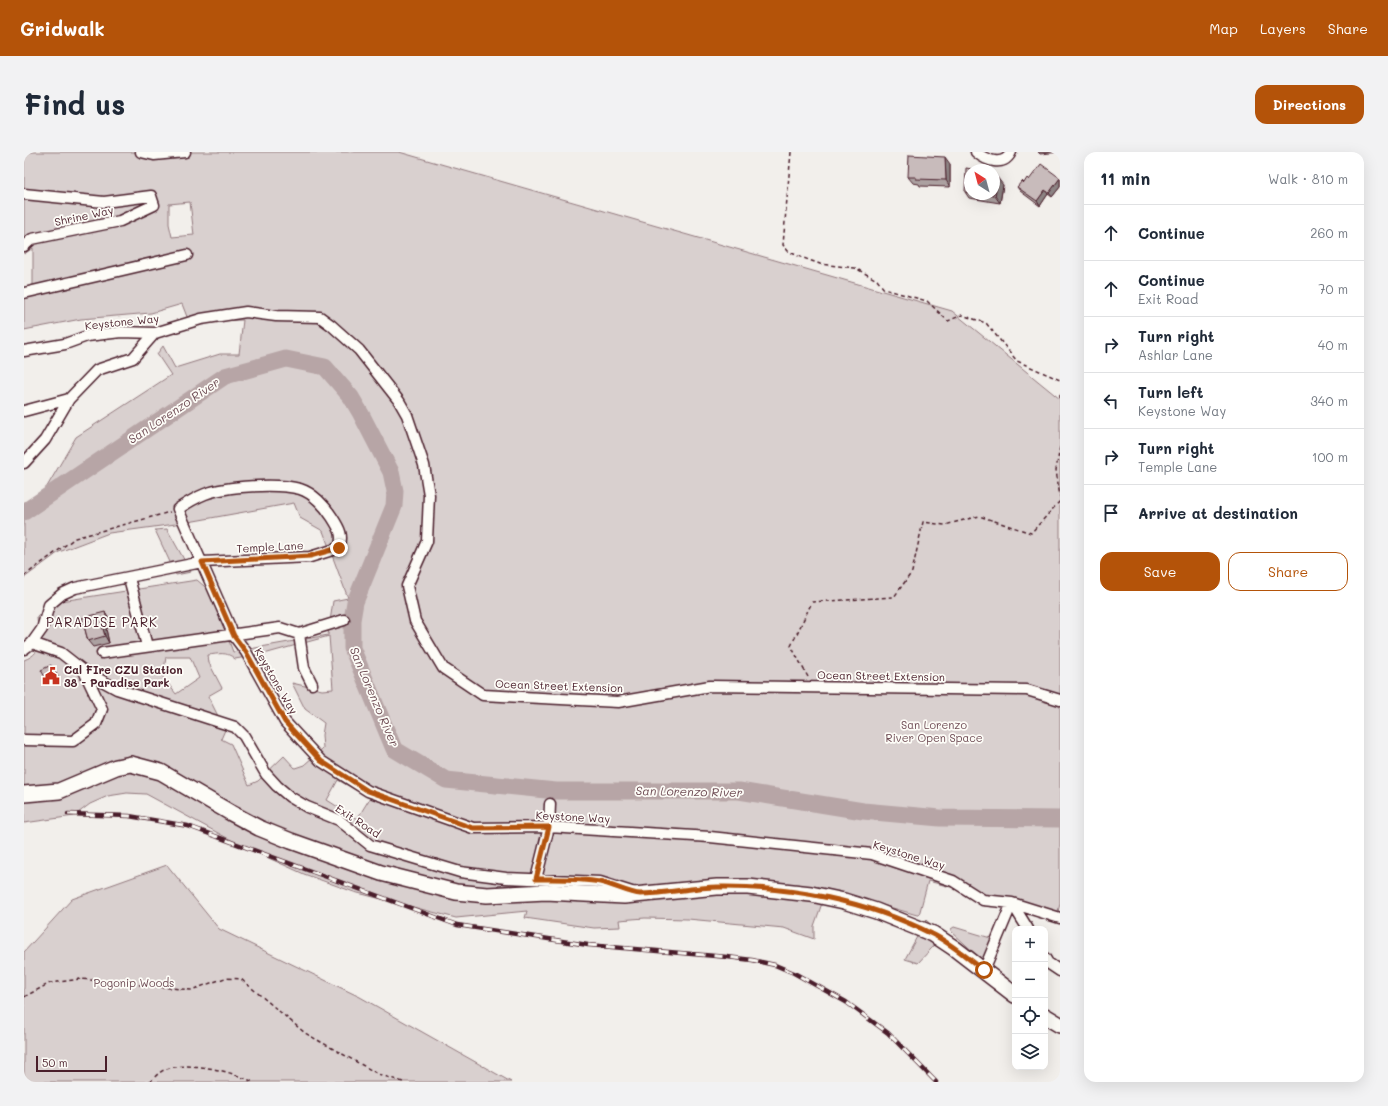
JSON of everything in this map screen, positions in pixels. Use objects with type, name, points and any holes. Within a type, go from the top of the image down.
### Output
[{"type":"main road","points":[[24,794],[59,791],[116,767],[131,764],[161,772],[252,824],[291,841],[381,873],[423,885],[456,892],[487,895],[546,892],[624,896],[717,887],[748,888],[811,894],[844,901],[876,911],[933,934],[984,970],[1012,993]]},
{"type":"main road","points":[[1048,1018],[1060,1025]]},
{"type":"street","points":[[141,152],[154,155],[185,152]]},
{"type":"street","points":[[976,152],[983,158],[1000,161],[1006,159],[1011,152]]},
{"type":"street","name":"Shrine Way","points":[[24,194],[104,202],[151,196],[154,205],[120,221],[32,240],[24,246]]},
{"type":"street","points":[[24,293],[187,255]]},
{"type":"street","name":"Keystone Way","points":[[24,352],[65,344],[87,336],[121,332],[155,333],[201,319],[246,312]]},
{"type":"street","name":"Ocean Street Extension","points":[[246,312],[276,316],[320,317],[359,350],[399,401],[407,415],[424,466],[429,495],[427,541],[407,586],[415,621],[443,668],[482,696],[618,702],[710,686],[1027,690],[1060,700]]},
{"type":"street","points":[[24,463],[45,440],[70,399],[97,370],[133,358],[155,333]]},
{"type":"street","points":[[24,411],[70,399]]},
{"type":"street","name":"Temple Lane","points":[[178,509],[206,494],[224,489],[282,485],[301,490],[327,510],[341,530],[342,540],[339,548],[310,556],[202,562]]},
{"type":"street","name":"Keystone Way","points":[[178,509],[234,636],[246,652],[285,722],[321,761],[368,791],[473,828],[549,827],[710,837],[872,854],[953,881],[983,900],[1012,903],[1060,918]]},
{"type":"street","points":[[28,646],[42,629],[49,605],[62,594],[75,588],[202,562]]},
{"type":"street","points":[[129,578],[147,646]]},
{"type":"street","points":[[102,653],[234,636],[280,628],[299,634],[344,620]]},
{"type":"street","points":[[299,634],[304,668],[312,684]]},
{"type":"street","name":"Exit Road","points":[[28,646],[61,653],[84,671],[117,689],[235,727],[244,736],[266,774],[277,786],[290,797],[307,807],[339,820],[370,845],[460,872],[485,876],[600,882],[618,886],[638,894]]},
{"type":"street","points":[[24,740],[73,741],[96,724],[102,709],[84,671]]},
{"type":"street","points":[[536,879],[549,827],[550,804]]},
{"type":"street","points":[[1012,903],[1026,926]]},
{"type":"street","points":[[984,970],[1012,903]]},
{"type":"street","points":[[1047,962],[1060,971]]},
{"type":"path","points":[[792,152],[783,245],[788,251],[820,264],[855,268],[877,280],[884,289],[927,301],[948,321],[962,315],[986,322],[1017,361],[1060,380]]},
{"type":"path","points":[[1060,394],[1060,399]]},
{"type":"path","points":[[1060,447],[1056,470],[1060,498]]},
{"type":"path","points":[[814,687],[791,646],[812,602],[894,596],[912,572],[923,522],[945,525],[979,516],[1031,533],[1060,501]]},
{"type":"path","points":[[24,576],[75,538],[178,509]]},
{"type":"path","points":[[24,997],[50,983],[81,979],[191,990],[225,978],[241,979],[305,1033],[378,1074],[404,1082]]},
{"type":"path","points":[[150,1082],[163,1070],[187,1066],[218,1070],[253,1082]]},
{"type":"green space","name":"San Lorenzo River Open Space","points":[[24,152],[399,152],[952,311],[1060,399],[1060,904],[1057,915],[928,881],[919,915],[827,889],[814,926],[814,939],[784,928],[688,919],[645,918],[619,920],[620,927],[594,928],[525,918],[527,911],[456,918],[354,892],[304,874],[242,846],[146,794],[127,793],[108,796],[90,804],[74,816],[24,823],[24,660],[31,657],[38,648],[39,637],[37,617],[55,602],[197,580],[211,592],[233,652],[328,635],[333,601],[348,598],[323,531],[300,518],[294,503],[183,523],[109,533],[59,552],[24,578],[24,507],[41,497],[76,437],[171,375],[157,354],[163,346],[175,368],[220,354],[239,354],[243,320],[209,321],[191,327],[182,304],[151,313],[81,319],[24,330],[24,290],[33,286],[33,248],[24,254]],"holes":[[[190,202],[194,235],[172,237],[169,224],[169,204]],[[329,636],[333,689],[322,690],[292,683],[305,709],[324,723],[322,735],[323,748],[304,765],[295,768],[284,756],[258,781],[249,785],[231,744],[221,739],[225,730],[208,696],[222,688],[209,663],[208,655],[226,654],[235,659],[264,654]],[[166,657],[190,657],[199,678],[176,694],[163,677]],[[338,780],[370,798],[357,819],[327,800]]]},
{"type":"green space","points":[[167,529],[191,572],[176,575],[155,530]]},
{"type":"green space","name":"Pogonip Woods","points":[[167,865],[219,929],[360,997],[511,1082],[24,1082],[24,952],[72,899]]},
{"type":"green space","points":[[926,920],[943,936],[918,963],[905,959]]},
{"type":"green space","points":[[954,927],[994,939],[982,960],[951,931]]},
{"type":"building","points":[[909,155],[945,157],[946,180],[916,179],[916,177],[908,177]]},
{"type":"building","points":[[1041,164],[1060,178],[1049,193],[1045,190],[1037,201],[1017,187],[1022,181],[1024,183],[1027,178],[1029,180]]},
{"type":"building","points":[[105,612],[107,620],[101,622],[105,636],[88,641],[82,618]]},
{"type":"building","points":[[51,665],[56,673],[46,679],[41,670]]},
{"type":"waterway","name":"San Lorenzo River","points":[[24,512],[225,376],[286,359],[325,367],[351,397],[361,414],[391,472],[395,491],[394,506],[355,602],[352,620],[352,648],[394,749],[446,780],[556,791],[739,791],[863,811],[940,818],[1060,819]]},
{"type":"railway","points":[[68,814],[129,816],[188,826],[457,925],[588,945],[727,957],[775,965],[794,973],[846,1002],[888,1033],[936,1082]]},
{"type":"place","name":"Cal FIre CZU Station 38 - Paradise Park","points":[[51,676]]},
{"type":"district","name":"PARADISE PARK","points":[[102,622]]},
{"type":"route","points":[[339,548],[310,556],[202,562],[234,636],[246,652],[285,722],[321,761],[368,791],[473,828],[549,827],[536,879],[575,879],[600,882],[618,886],[638,894],[717,887],[748,888],[811,894],[844,901],[876,911],[933,934],[984,970]]}]
